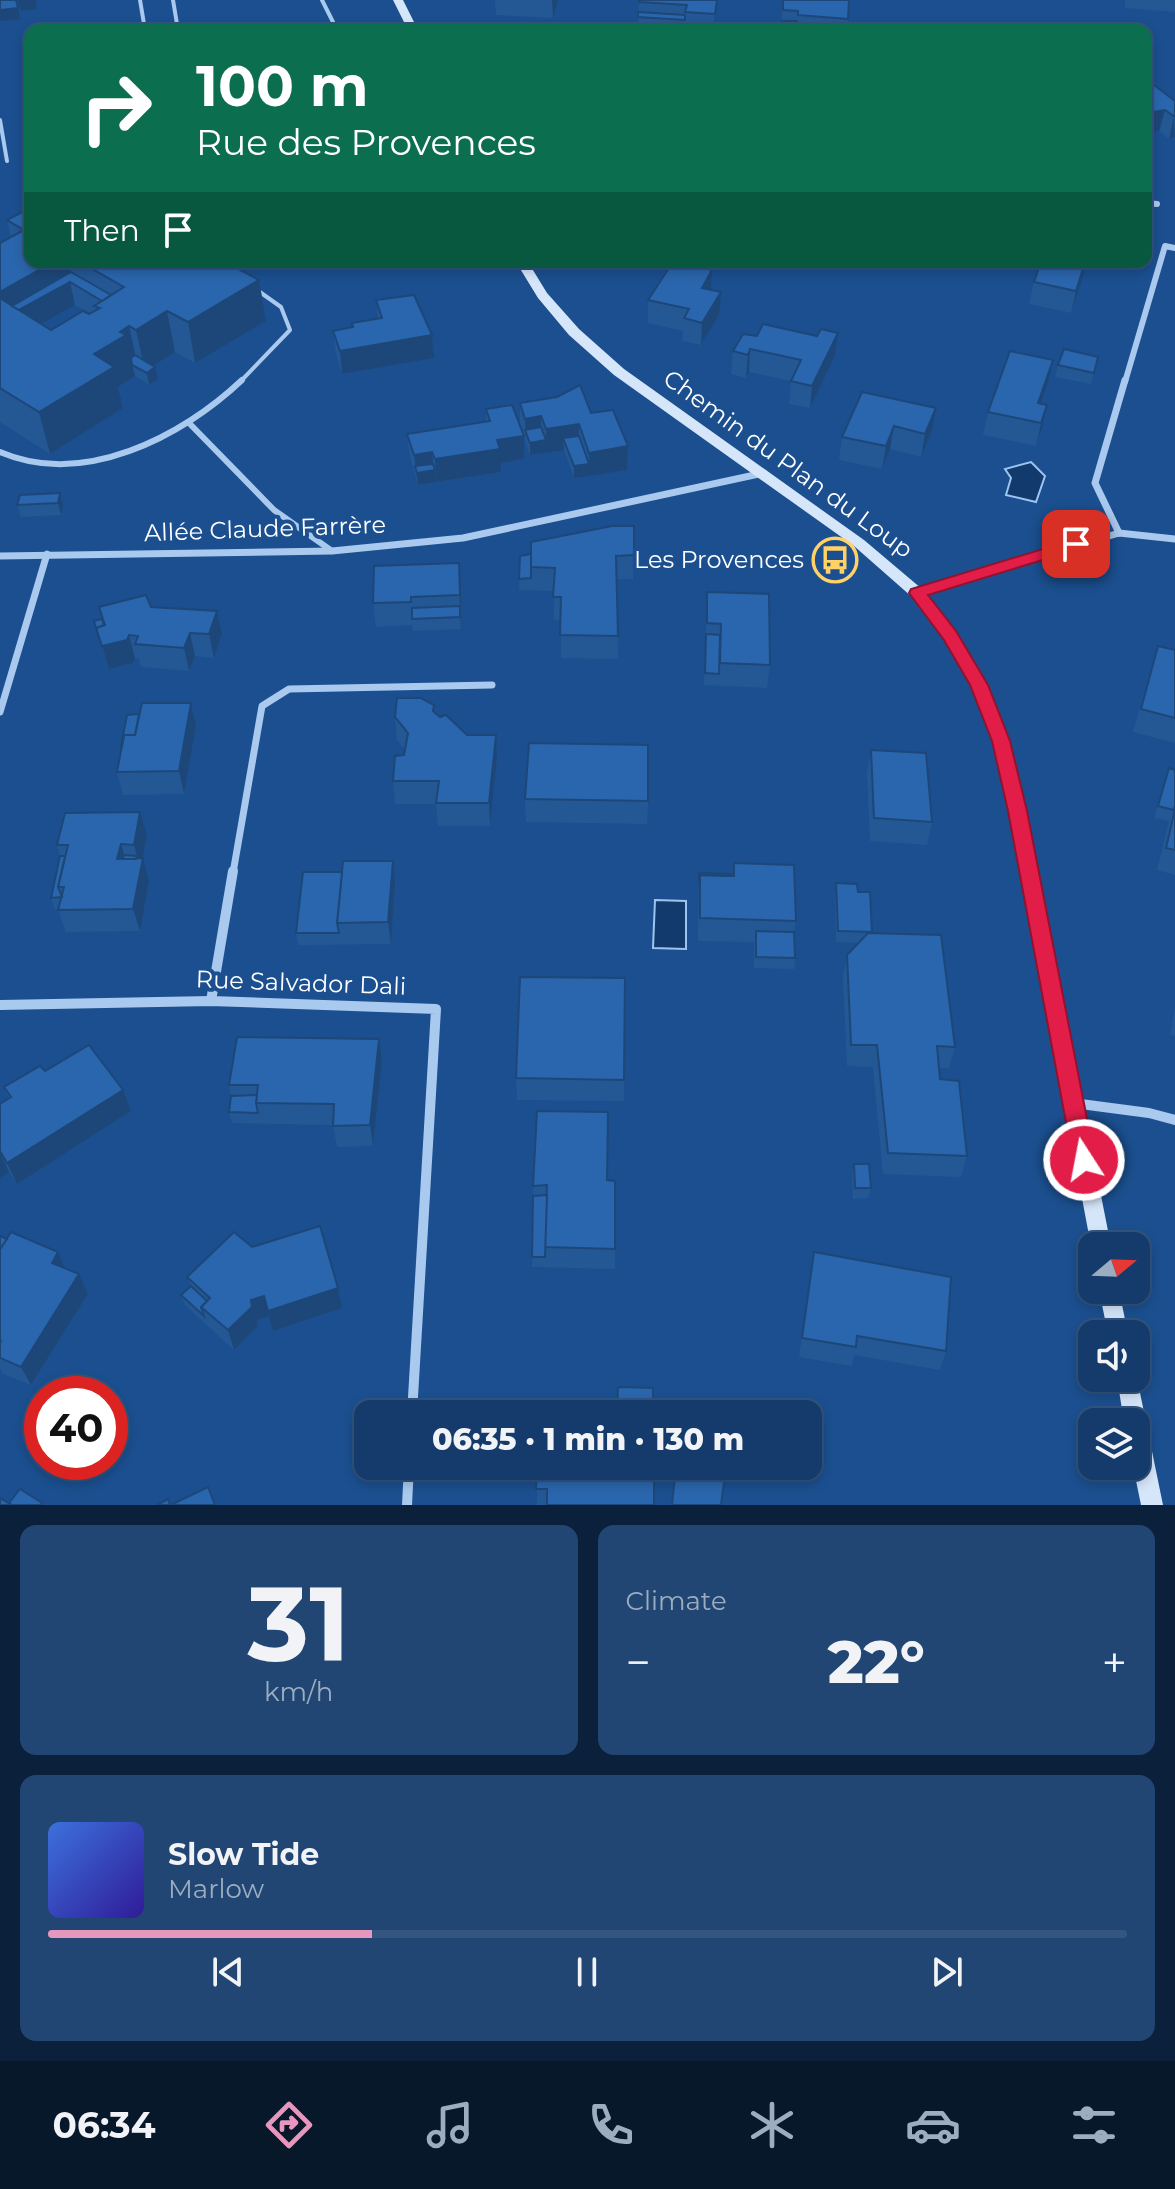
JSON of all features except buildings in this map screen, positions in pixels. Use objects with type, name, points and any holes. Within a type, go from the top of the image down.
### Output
[{"type":"street","points":[[398,0],[410,24]]},
{"type":"street","points":[[1152,204],[1157,204]]},
{"type":"street","points":[[1119,533],[1095,483],[1165,246],[1175,248]]},
{"type":"street","name":"Chemin du Plan du Loup","points":[[526,268],[542,295],[585,342],[619,372],[859,543],[917,593],[950,636],[979,685],[1001,741],[1098,1232]]},
{"type":"street","name":"Allée Claude Farrère","points":[[0,556],[332,551],[463,538],[764,473]]},
{"type":"street","points":[[917,593],[1119,533],[1175,539]]},
{"type":"street","points":[[0,712],[47,554]]},
{"type":"street","points":[[211,1001],[262,706],[289,689],[492,685]]},
{"type":"street","name":"Rue Salvador Dali","points":[[0,1005],[211,1001],[436,1009],[413,1400]]},
{"type":"street","points":[[1073,1103],[1149,1113],[1175,1120]]},
{"type":"street","points":[[407,1505],[408,1480]]},
{"type":"street","points":[[1147,1480],[1152,1505]]},
{"type":"lane","points":[[140,0],[144,24]]},
{"type":"lane","points":[[173,0],[177,24]]},
{"type":"lane","points":[[322,0],[334,24]]},
{"type":"lane","points":[[0,120],[7,161]]},
{"type":"lane","points":[[0,452],[13,461],[58,465],[131,449],[190,424],[247,377],[290,330],[281,307],[256,289]]},
{"type":"lane","points":[[190,424],[274,510],[332,551]]},
{"type":"water","points":[[1031,462],[1045,476],[1036,502],[1006,495],[1011,478],[1005,469]]},
{"type":"water","points":[[655,900],[686,901],[686,949],[653,948]]},
{"type":"place","name":"Les Provences","points":[[835,560]]},
{"type":"route","points":[[1076,544],[917,593],[950,636],[979,685],[1001,741],[1084,1160]]}]
